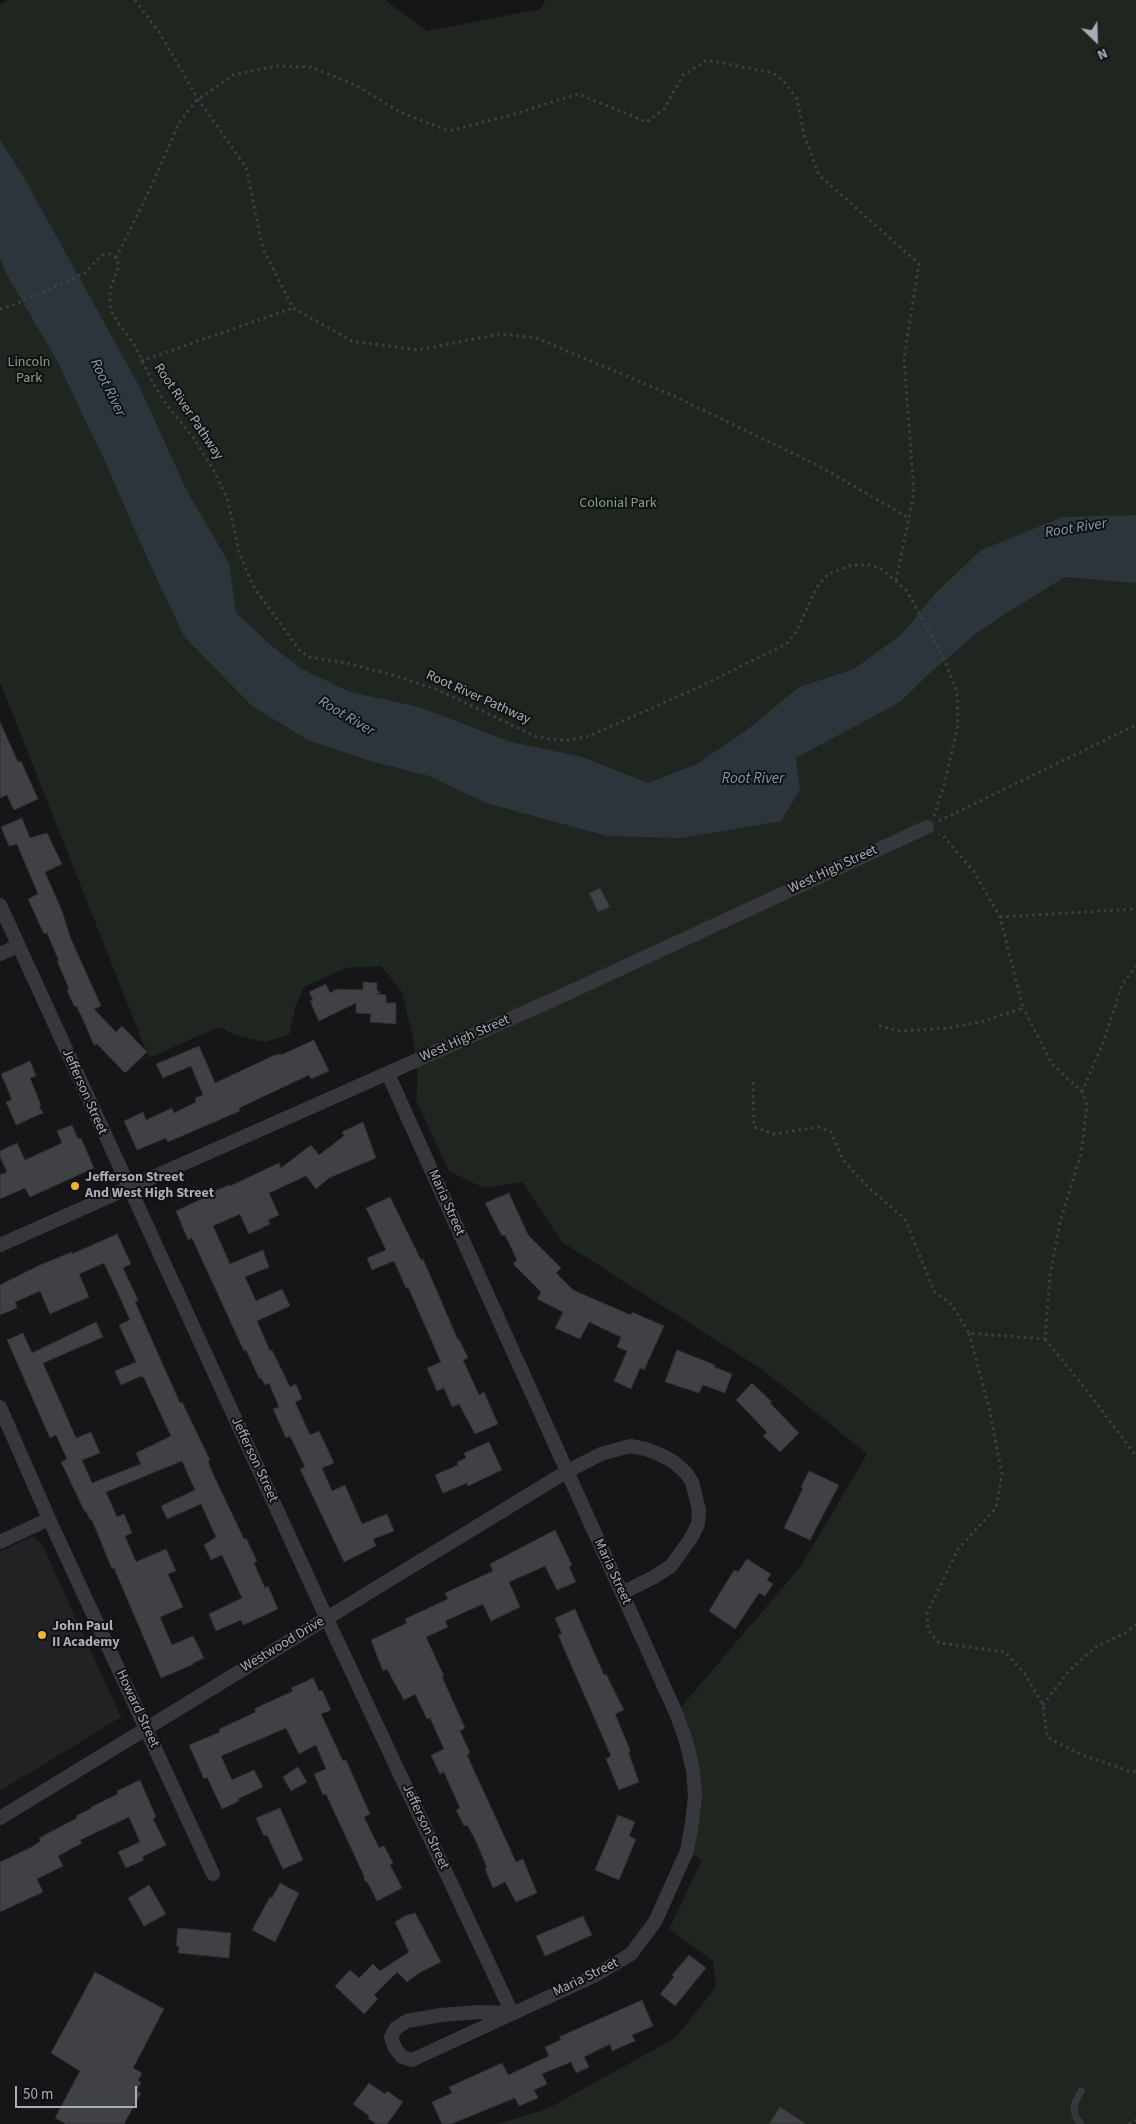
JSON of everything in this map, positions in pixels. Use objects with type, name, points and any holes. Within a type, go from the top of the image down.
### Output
[{"type":"street","name":"West High Street","points":[[0,1245],[388,1074],[927,827]]},
{"type":"street","name":"Jefferson Street","points":[[0,905],[327,1619],[512,2013]]},
{"type":"street","points":[[0,954],[18,946]]},
{"type":"street","name":"Maria Street","points":[[388,1074],[676,1713],[686,1741],[693,1770],[695,1796],[686,1850],[655,1922],[631,1954],[611,1968],[412,2060],[402,2057],[395,2048],[391,2037],[396,2028],[407,2021],[441,2015],[478,2012],[512,2013]]},
{"type":"street","name":"Howard Street","points":[[0,1407],[49,1519],[213,1874]]},
{"type":"street","name":"Westwood Drive","points":[[0,1818],[566,1472],[601,1454],[630,1446],[646,1449],[674,1462],[686,1473],[692,1482],[699,1510],[698,1524],[682,1552],[671,1566],[622,1593]]},
{"type":"street","points":[[0,1542],[49,1519]]},
{"type":"lane","points":[[1081,2091],[1074,2105],[1075,2116],[1081,2124]]},
{"type":"path","points":[[135,0],[159,32],[198,100],[246,167],[263,249],[294,308],[352,342],[418,350],[500,334],[536,338],[683,400],[816,465],[909,518],[896,581]]},
{"type":"path","name":"Root River Pathway","points":[[909,518],[914,494],[904,358],[919,264],[819,175],[804,134],[797,99],[784,82],[772,73],[707,60],[683,74],[664,109],[647,122],[578,94],[511,115],[449,131],[400,112],[357,86],[311,67],[276,66],[233,75],[198,100],[179,123],[152,185],[116,258],[119,265],[110,290],[110,304],[113,315],[135,346],[141,361],[166,404],[194,437],[213,469],[227,498],[240,555],[253,586],[300,651],[309,657],[348,663],[438,690],[535,736],[569,740],[589,736],[699,687],[786,644],[799,627],[823,579],[828,574],[852,565],[869,565],[880,568],[907,591],[946,661],[957,692],[958,725],[936,812],[927,827]]},
{"type":"path","points":[[0,309],[16,304],[85,273],[102,255],[110,254],[116,258]]},
{"type":"path","points":[[141,361],[294,308]]},
{"type":"path","points":[[927,827],[1136,725]]},
{"type":"path","points":[[927,827],[944,837],[974,872],[1000,917],[1023,1008],[1052,1064],[1082,1092],[1087,1105],[1081,1154],[1060,1222],[1050,1276],[1045,1339],[1092,1396],[1136,1456]]},
{"type":"path","points":[[1000,917],[1136,909]]},
{"type":"path","points":[[1082,1092],[1103,1043],[1122,985],[1136,966]]},
{"type":"path","points":[[879,1026],[899,1031],[941,1029],[984,1021],[1023,1008]]},
{"type":"path","points":[[753,1082],[754,1127],[774,1134],[818,1126],[831,1132],[843,1160],[868,1188],[904,1219],[934,1291],[952,1305],[969,1333],[989,1408],[1002,1474],[996,1508],[958,1549],[927,1613],[928,1630],[939,1643],[1005,1652],[1025,1674],[1043,1705],[1047,1737],[1080,1754],[1136,1772]]},
{"type":"path","points":[[969,1333],[1045,1339]]},
{"type":"path","points":[[1043,1705],[1068,1672],[1095,1647],[1125,1634],[1136,1625]]},
{"type":"path","points":[[1129,2124],[1136,2120]]},
{"type":"shaded area","name":"John Paul II Academy","points":[[33,1536],[42,1544],[121,1717],[0,1791],[0,1552]]},
{"type":"green space","name":"Colonial Park","points":[[8,0],[385,0],[427,31],[541,9],[545,0],[1136,0],[1136,515],[1119,515],[1136,526],[1136,2124],[498,2124],[547,2109],[675,2038],[716,1987],[713,1961],[669,1929],[702,1860],[687,1851],[695,1796],[676,1713],[801,1566],[867,1454],[763,1370],[562,1242],[522,1182],[484,1188],[449,1171],[416,1100],[418,1080],[413,1037],[402,992],[381,966],[346,968],[304,987],[296,1005],[289,1035],[265,1042],[235,1035],[219,1027],[149,1058],[0,682],[0,258],[8,277],[57,361],[69,386],[22,174],[0,140],[0,5]]},
{"type":"water","name":"Root River","points":[[0,140],[22,174],[138,384],[187,491],[229,563],[236,613],[272,646],[300,668],[350,692],[419,707],[511,742],[582,757],[648,783],[697,764],[747,730],[799,687],[854,669],[902,634],[935,594],[981,550],[1063,517],[1136,515],[1136,583],[1065,577],[1003,615],[973,636],[900,702],[796,758],[800,790],[781,821],[682,838],[607,836],[486,803],[429,776],[367,760],[308,740],[252,706],[184,636],[103,457],[57,361],[8,277],[0,258]]},
{"type":"building","points":[[0,722],[18,762],[21,761],[38,799],[14,810],[7,795],[0,798]]},
{"type":"building","points":[[22,818],[30,838],[47,833],[62,864],[45,872],[62,911],[71,939],[101,1006],[94,1009],[116,1032],[122,1026],[147,1052],[125,1073],[97,1044],[94,1045],[81,1015],[76,1006],[74,1006],[67,990],[69,989],[47,933],[44,934],[28,899],[38,894],[17,844],[9,846],[1,827]]},
{"type":"building","points":[[600,888],[610,907],[598,912],[589,893]]},
{"type":"building","points":[[363,982],[377,983],[377,991],[381,992],[376,994],[386,995],[386,1003],[396,1003],[396,1024],[370,1022],[371,1014],[356,1013],[356,1003],[319,1021],[310,1001],[313,1000],[309,992],[326,984],[330,993],[337,989],[363,990]]},
{"type":"building","points":[[314,1040],[329,1071],[311,1079],[309,1075],[239,1108],[240,1111],[168,1142],[166,1138],[137,1150],[124,1121],[143,1112],[146,1120],[172,1108],[174,1113],[196,1102],[195,1098],[203,1095],[191,1066],[163,1078],[156,1064],[199,1046],[215,1083],[275,1055],[281,1055]]},
{"type":"building","points":[[30,1061],[36,1076],[30,1078],[43,1113],[16,1125],[6,1102],[12,1100],[1,1074]]},
{"type":"building","points":[[363,1122],[376,1158],[329,1178],[316,1189],[306,1176],[269,1193],[279,1215],[268,1220],[270,1224],[249,1234],[240,1214],[213,1226],[230,1264],[263,1250],[269,1267],[245,1277],[256,1301],[282,1289],[290,1306],[257,1321],[270,1351],[272,1350],[290,1387],[296,1384],[302,1399],[295,1402],[310,1435],[319,1431],[334,1463],[322,1468],[332,1491],[345,1485],[362,1524],[387,1514],[394,1531],[373,1539],[376,1546],[344,1562],[300,1469],[305,1467],[290,1436],[286,1438],[273,1409],[279,1407],[269,1383],[265,1385],[261,1378],[259,1378],[246,1350],[244,1351],[192,1238],[188,1240],[176,1211],[210,1195],[209,1193],[230,1186],[279,1163],[281,1168],[311,1145],[319,1155],[344,1136],[342,1132]]},
{"type":"building","points":[[72,1125],[78,1139],[81,1138],[94,1168],[30,1197],[25,1188],[0,1199],[0,1175],[7,1172],[0,1157],[0,1151],[17,1143],[25,1160],[62,1143],[57,1131]]},
{"type":"building","points":[[509,1193],[528,1235],[561,1268],[556,1273],[573,1290],[631,1315],[632,1312],[664,1326],[644,1370],[640,1368],[631,1389],[614,1381],[627,1351],[617,1347],[621,1337],[589,1322],[580,1339],[555,1328],[563,1312],[537,1299],[541,1292],[513,1264],[517,1260],[505,1235],[502,1236],[485,1203]]},
{"type":"building","points":[[390,1197],[421,1260],[423,1259],[458,1340],[468,1358],[463,1360],[479,1395],[484,1392],[498,1424],[475,1434],[459,1404],[452,1407],[444,1388],[437,1391],[427,1368],[441,1362],[408,1287],[406,1288],[394,1261],[372,1270],[367,1258],[386,1250],[366,1208]]},
{"type":"building","points":[[117,1234],[131,1264],[123,1268],[138,1300],[135,1302],[180,1403],[182,1402],[210,1460],[208,1461],[213,1474],[244,1539],[246,1538],[257,1561],[254,1563],[265,1588],[268,1586],[278,1609],[243,1625],[241,1620],[216,1631],[209,1614],[242,1598],[222,1555],[211,1560],[204,1545],[216,1537],[201,1504],[167,1519],[161,1506],[195,1490],[182,1461],[106,1492],[117,1517],[124,1514],[132,1533],[125,1536],[136,1562],[166,1549],[176,1571],[168,1574],[183,1607],[160,1617],[172,1645],[193,1636],[204,1658],[161,1678],[92,1520],[90,1520],[85,1512],[61,1462],[67,1459],[56,1435],[50,1438],[7,1340],[23,1333],[32,1353],[96,1322],[103,1337],[43,1363],[76,1438],[91,1432],[100,1453],[82,1460],[92,1483],[141,1464],[136,1453],[171,1436],[144,1378],[141,1376],[121,1385],[115,1371],[136,1362],[119,1325],[130,1320],[104,1263],[79,1274],[89,1297],[50,1314],[40,1291],[15,1302],[17,1308],[0,1315],[0,1285],[40,1265],[72,1252],[72,1254]]},
{"type":"building","points":[[677,1350],[732,1374],[725,1393],[703,1385],[699,1393],[665,1382]]},
{"type":"building","points":[[752,1383],[772,1402],[770,1403],[799,1433],[780,1452],[763,1436],[767,1432],[736,1400]]},
{"type":"building","points":[[489,1442],[502,1470],[468,1486],[467,1483],[443,1493],[435,1475],[458,1465],[457,1462],[466,1458],[464,1453]]},
{"type":"building","points":[[809,1471],[839,1485],[810,1540],[784,1528]]},
{"type":"building","points":[[555,1530],[572,1565],[569,1567],[576,1582],[557,1590],[545,1566],[509,1582],[520,1607],[491,1621],[483,1604],[445,1621],[448,1627],[426,1637],[465,1728],[460,1731],[470,1753],[467,1755],[516,1862],[523,1859],[537,1893],[516,1902],[505,1882],[493,1888],[475,1839],[467,1825],[464,1826],[456,1810],[460,1808],[444,1772],[440,1774],[431,1755],[444,1749],[430,1718],[427,1719],[415,1694],[404,1700],[387,1669],[383,1671],[371,1640],[407,1623],[405,1619],[448,1599],[445,1593],[493,1571],[490,1564]]},
{"type":"building","points":[[747,1559],[771,1574],[767,1580],[773,1584],[765,1596],[759,1593],[735,1629],[709,1611],[734,1570],[738,1572]]},
{"type":"building","points":[[575,1609],[604,1675],[606,1674],[624,1710],[615,1714],[630,1750],[629,1754],[639,1782],[619,1790],[606,1759],[611,1756],[558,1635],[562,1634],[555,1618]]},
{"type":"building","points":[[313,1678],[319,1691],[322,1690],[331,1710],[321,1714],[343,1761],[346,1760],[370,1814],[364,1817],[379,1848],[384,1846],[393,1863],[390,1865],[402,1888],[377,1901],[368,1883],[364,1880],[364,1876],[326,1794],[323,1795],[314,1774],[326,1769],[316,1745],[299,1754],[286,1728],[221,1756],[232,1780],[254,1770],[263,1787],[222,1809],[207,1777],[204,1779],[189,1745],[220,1732],[219,1729],[256,1712],[254,1709],[293,1691],[291,1688]]},
{"type":"building","points":[[298,1767],[307,1782],[291,1791],[283,1777]]},
{"type":"building","points":[[140,1780],[156,1817],[153,1819],[166,1845],[142,1857],[144,1860],[126,1868],[118,1852],[140,1842],[129,1817],[80,1840],[82,1843],[58,1856],[63,1866],[37,1879],[43,1892],[0,1912],[0,1862],[32,1847],[41,1841],[39,1838],[77,1818],[76,1816],[91,1807],[118,1794],[117,1791]]},
{"type":"building","points":[[280,1808],[303,1860],[283,1869],[267,1835],[264,1836],[256,1818]]},
{"type":"building","points":[[618,1815],[635,1822],[629,1836],[636,1839],[619,1880],[595,1870]]},
{"type":"building","points":[[280,1883],[299,1893],[275,1942],[252,1930]]},
{"type":"building","points":[[149,1885],[166,1914],[144,1926],[128,1898]]},
{"type":"building","points":[[415,1913],[441,1962],[419,1973],[407,1982],[397,1972],[374,1995],[378,1999],[364,2014],[335,1986],[350,1970],[359,1978],[373,1964],[380,1971],[409,1952],[395,1922]]},
{"type":"building","points":[[583,1916],[592,1935],[545,1956],[536,1936]]},
{"type":"building","points":[[178,1928],[231,1933],[229,1958],[178,1953],[179,1946],[176,1946]]},
{"type":"building","points":[[689,1955],[706,1968],[675,2006],[660,1994],[674,1977],[672,1975]]},
{"type":"building","points":[[95,1972],[164,2009],[133,2068],[142,2073],[138,2081],[141,2082],[137,2091],[141,2093],[124,2124],[66,2124],[55,2118],[80,2071],[51,2053]]},
{"type":"building","points":[[642,2000],[653,2026],[632,2035],[635,2041],[612,2051],[610,2044],[584,2057],[589,2067],[576,2073],[571,2062],[542,2074],[547,2084],[534,2090],[538,2098],[519,2106],[515,2098],[451,2124],[442,2124],[432,2102],[452,2093],[449,2087],[502,2063],[508,2075],[549,2056],[545,2047],[561,2040],[559,2037]]},
{"type":"building","points":[[369,2083],[385,2094],[387,2091],[403,2102],[387,2124],[376,2124],[353,2104]]},
{"type":"building","points":[[780,2107],[806,2124],[769,2124]]},
{"type":"place","name":"Jefferson Street And West High Street","points":[[75,1186]]},
{"type":"place","name":"John Paul II Academy","points":[[42,1635]]},
{"type":"park label","name":"Lincoln Park","points":[[29,372]]}]
